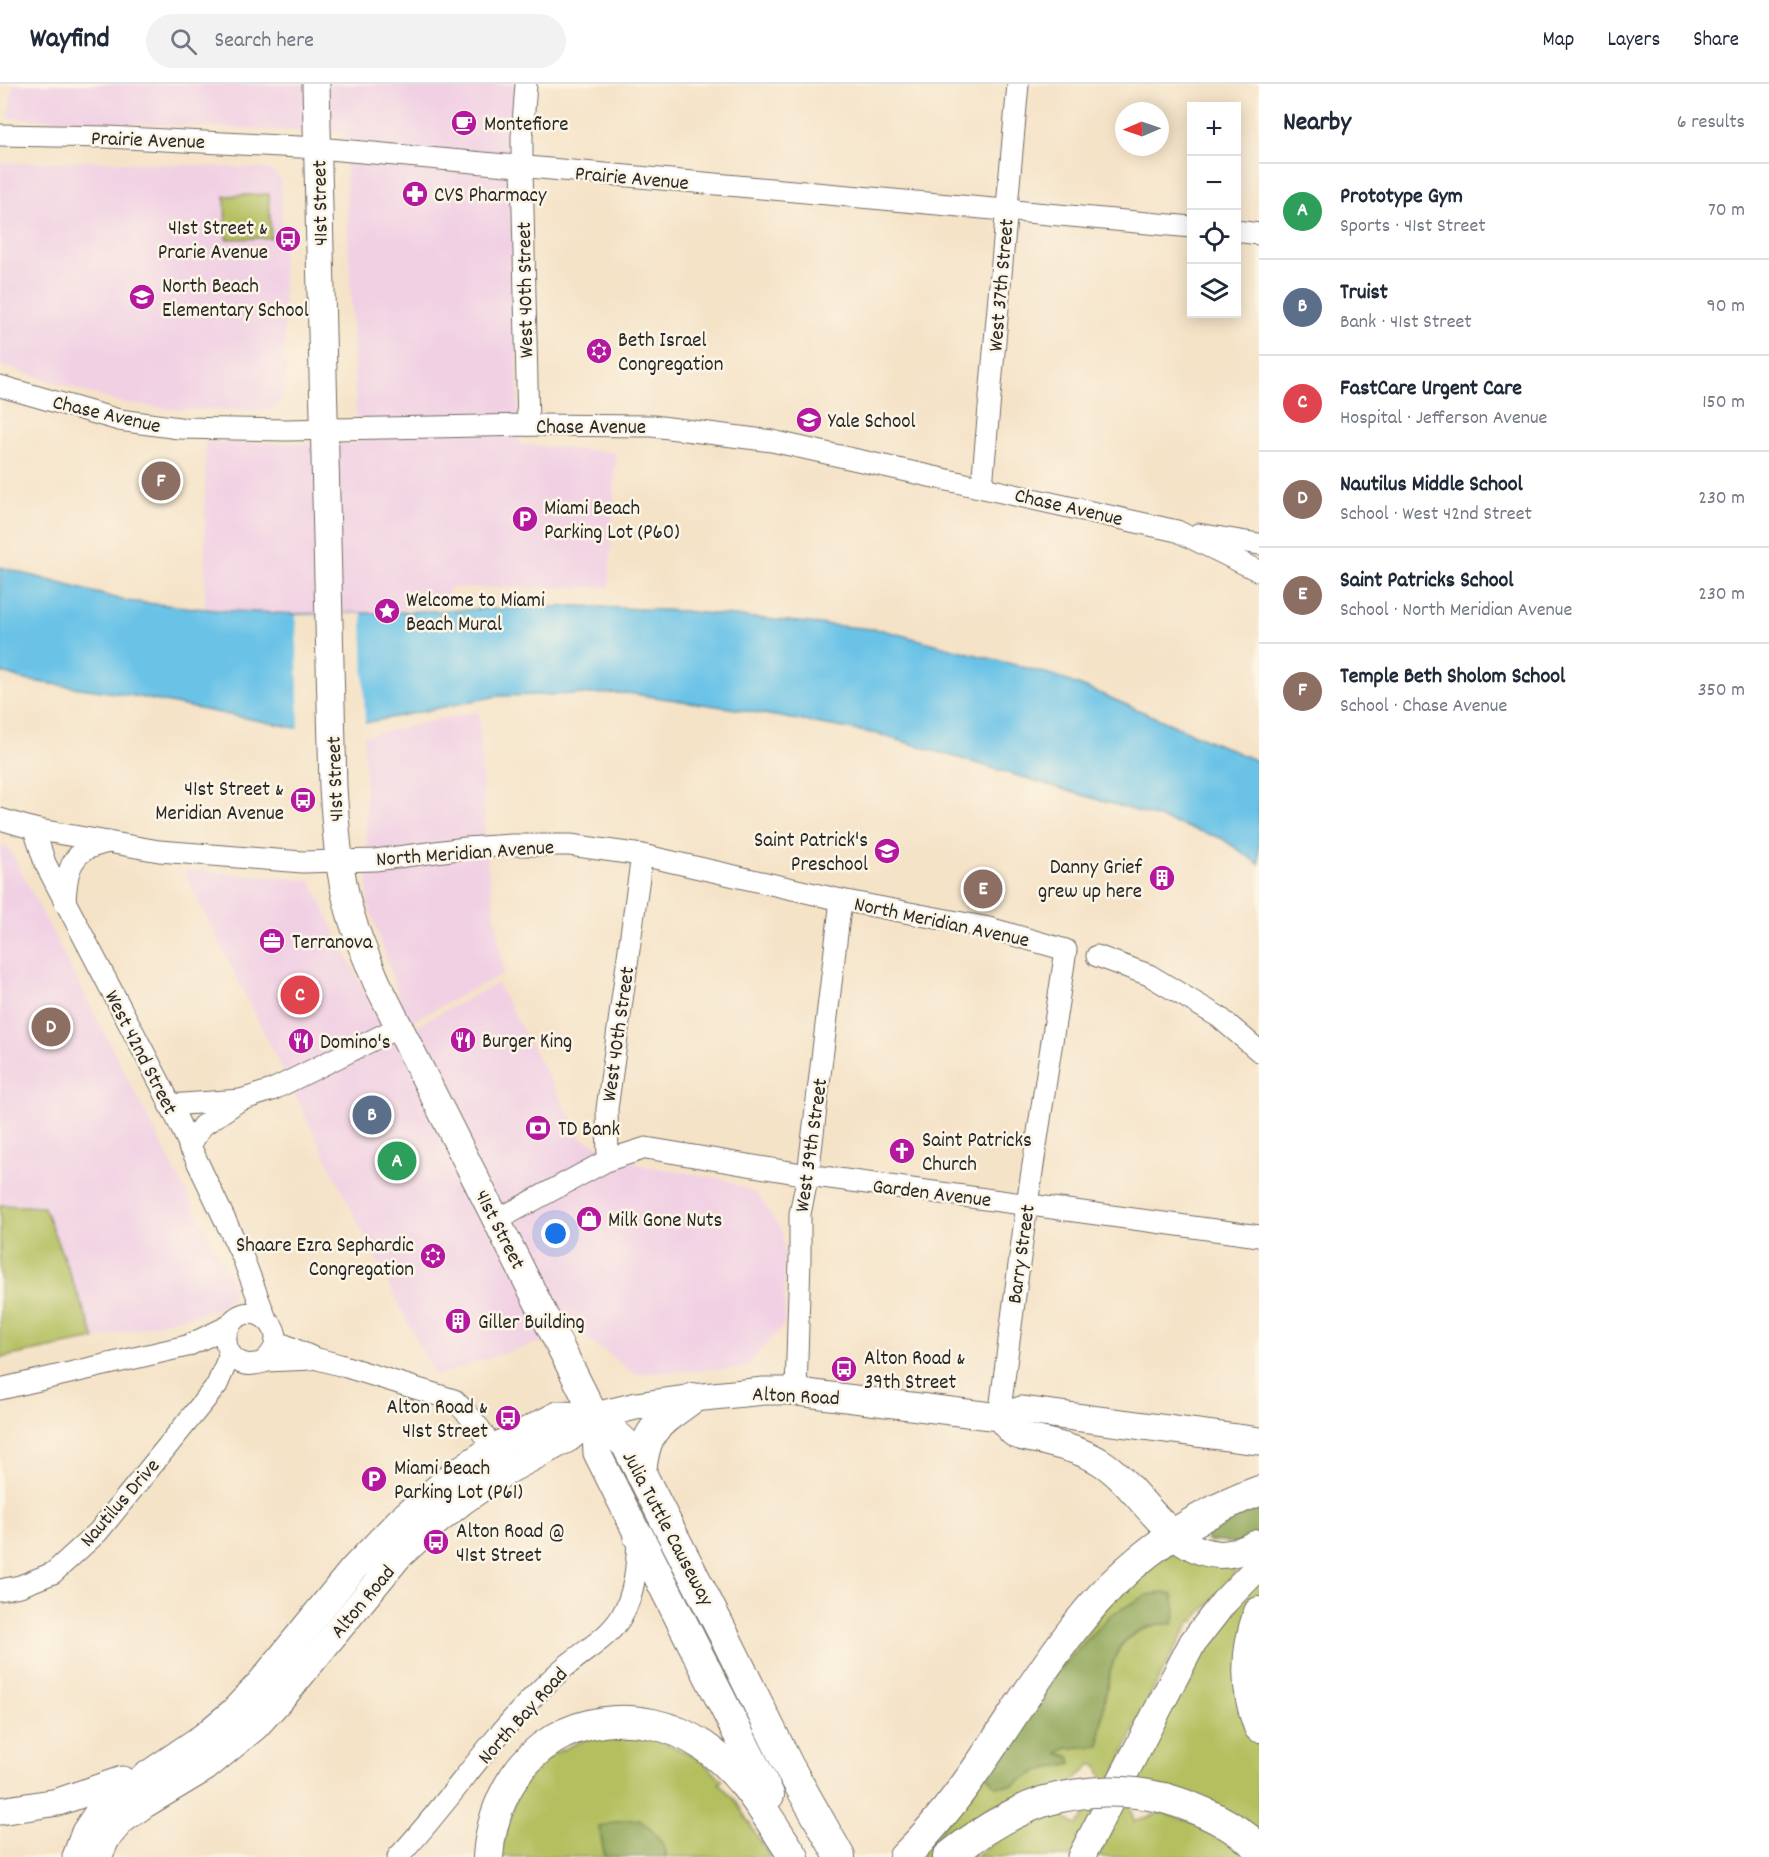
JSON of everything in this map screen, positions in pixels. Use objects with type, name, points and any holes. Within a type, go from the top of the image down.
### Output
[{"type":"highway","points":[[641,1474],[644,1450],[652,1430],[693,1398]]},
{"type":"highway","name":"Julia Tuttle Causeway","points":[[595,1416],[626,1444],[788,1764],[839,1857]]},
{"type":"highway","points":[[904,1857],[958,1794],[1047,1664],[1082,1618],[1121,1576],[1173,1533],[1194,1519],[1224,1504],[1259,1491]]},
{"type":"highway","name":"Julia Tuttle Causeway","points":[[638,1535],[777,1810],[795,1857]]},
{"type":"highway","points":[[1259,1612],[1250,1644],[1248,1680],[1252,1707],[1259,1727]]},
{"type":"highway","points":[[488,1857],[493,1822],[499,1804],[516,1774],[528,1760],[557,1737],[573,1729],[610,1721],[629,1720],[664,1726],[700,1743],[717,1755],[745,1783],[795,1857]]},
{"type":"highway","points":[[948,1857],[985,1829],[1026,1807],[1082,1792],[1103,1791],[1144,1793],[1201,1810],[1236,1829],[1259,1848]]},
{"type":"main road","name":"41st Street","points":[[316,84],[333,788],[339,861],[354,927],[377,983],[595,1416]]},
{"type":"main road","name":"Alton Road","points":[[168,1761],[204,1737],[251,1694],[353,1569],[400,1520],[454,1474],[493,1448],[558,1415],[595,1416],[636,1406],[693,1398],[764,1391],[796,1391],[999,1417],[1021,1410],[1259,1441]]},
{"type":"main road","name":"Alton Road","points":[[98,1857],[102,1845],[114,1828],[145,1804],[205,1768],[256,1726],[399,1557],[464,1500],[505,1472],[569,1438],[595,1416]]},
{"type":"main road","name":"Julia Tuttle Causeway","points":[[595,1416],[597,1454],[638,1535]]},
{"type":"main road","points":[[999,1417],[1015,1434],[1065,1446],[1101,1462],[1116,1473],[1161,1523],[1194,1547],[1217,1554],[1233,1553],[1259,1543]]},
{"type":"main road","points":[[1080,1857],[1193,1642],[1224,1602],[1259,1566]]},
{"type":"main road","points":[[0,1811],[75,1797],[168,1761]]},
{"type":"main road","points":[[76,1857],[85,1832],[103,1805],[168,1761]]},
{"type":"street","name":"West 40th Street","points":[[526,84],[522,167],[528,425]]},
{"type":"street","name":"West 37th Street","points":[[982,486],[1018,84]]},
{"type":"street","name":"Prairie Avenue","points":[[0,135],[107,137],[318,148],[1187,227]]},
{"type":"street","points":[[1241,232],[1259,234]]},
{"type":"street","name":"Chase Avenue","points":[[0,386],[119,420],[198,429],[528,425],[653,426],[762,440],[982,486],[1177,531],[1259,544]]},
{"type":"street","name":"Chase Avenue","points":[[1177,531],[1259,571]]},
{"type":"street","name":"North Meridian Avenue","points":[[0,819],[34,829],[159,851],[303,862],[375,860],[466,848],[512,845],[570,845],[642,855],[841,900],[989,928],[1066,950]]},
{"type":"street","name":"West 42nd Street","points":[[34,829],[45,863],[161,1085],[251,1276],[266,1319]]},
{"type":"street","points":[[65,902],[67,877],[74,862],[84,850],[108,842]]},
{"type":"street","name":"West 40th Street","points":[[608,1160],[607,1109],[642,855]]},
{"type":"street","name":"West 39th Street","points":[[796,1391],[801,1259],[800,1214],[808,1175],[841,900]]},
{"type":"street","name":"Barry Street","points":[[999,1417],[1027,1204],[1066,950]]},
{"type":"street","points":[[1097,956],[1149,975],[1219,1017],[1259,1051]]},
{"type":"street","points":[[169,1105],[241,1100],[272,1090],[399,1027]]},
{"type":"street","points":[[189,1147],[202,1126],[241,1100]]},
{"type":"street","name":"Garden Avenue","points":[[608,1160],[645,1148],[808,1175],[1259,1236]]},
{"type":"street","points":[[497,1220],[608,1160]]},
{"type":"street","points":[[242,1358],[226,1334],[236,1320],[251,1276]]},
{"type":"street","points":[[0,1389],[187,1346],[236,1320],[259,1315],[266,1319],[276,1332],[276,1341],[270,1356],[242,1358]]},
{"type":"street","points":[[276,1341],[314,1359]]},
{"type":"street","points":[[187,1346],[242,1358],[314,1359],[454,1400],[493,1448],[505,1472]]},
{"type":"street","name":"Nautilus Drive","points":[[0,1590],[20,1586],[53,1573],[98,1532],[217,1385],[242,1358]]},
{"type":"street","name":"North Bay Road","points":[[398,1857],[431,1821],[522,1708],[552,1678],[605,1636],[617,1622],[627,1604],[632,1588],[637,1561],[638,1535]]},
{"type":"shaded area","points":[[13,84],[515,84],[509,151],[520,444],[616,453],[609,587],[448,588],[448,605],[364,613],[295,614],[205,609],[205,442],[357,444],[344,133],[8,118]]},
{"type":"shaded area","name":"North Beach Elementary School","points":[[95,161],[269,169],[279,177],[286,385],[282,401],[270,410],[169,409],[118,402],[0,365],[0,163]]},
{"type":"shaded area","points":[[479,711],[486,855],[504,973],[408,1023],[368,903],[364,736]]},
{"type":"shaded area","points":[[0,846],[10,850],[233,1283],[232,1297],[220,1308],[95,1339],[44,1207],[0,1205]]},
{"type":"shaded area","points":[[183,870],[310,880],[388,1040],[497,984],[583,1139],[644,1166],[723,1179],[757,1194],[783,1233],[785,1324],[745,1368],[635,1374],[577,1331],[435,1377]]},
{"type":"green space","points":[[269,194],[271,238],[226,239],[225,196]]},
{"type":"green space","points":[[0,1205],[44,1207],[95,1339],[0,1358]]},
{"type":"green space","points":[[1259,1505],[1259,1536],[1243,1544],[1208,1541],[1205,1535],[1209,1527]]},
{"type":"green space","points":[[1173,1551],[1181,1556],[1232,1568],[1236,1572],[1193,1622],[1191,1620],[1150,1695],[1111,1781],[1103,1780],[1098,1767],[1092,1764],[1072,1782],[934,1857],[919,1857],[986,1773],[1013,1785],[1038,1771],[1072,1763],[1070,1757],[1057,1752],[1068,1748],[1100,1746],[1106,1693],[1112,1665],[1117,1654],[1122,1645],[1135,1634],[1163,1623],[1110,1615],[1043,1688],[1120,1589]]},
{"type":"green space","points":[[1259,1574],[1259,1594],[1255,1602],[1259,1830],[1131,1781],[1175,1682]]},
{"type":"green space","points":[[1164,1593],[1173,1595],[1176,1610],[1173,1624],[1159,1624],[1138,1631],[1122,1644],[1112,1664],[1100,1746],[1068,1748],[1058,1753],[1070,1757],[1072,1763],[1038,1771],[1013,1785],[995,1786],[986,1773],[1043,1688],[1110,1615],[1147,1595]]},
{"type":"green space","points":[[595,1735],[651,1736],[696,1757],[723,1780],[719,1783],[735,1800],[770,1857],[666,1857],[666,1851],[599,1827],[605,1857],[498,1857],[520,1786],[553,1754]]},
{"type":"green space","points":[[1124,1804],[1130,1806],[1134,1822],[1162,1812],[1197,1824],[1233,1843],[1248,1857],[1097,1857]]},
{"type":"green space","points":[[1100,1805],[1074,1857],[974,1857],[1007,1833],[1056,1813],[1076,1825],[1081,1821],[1088,1806]]},
{"type":"green space","points":[[640,1819],[661,1841],[666,1857],[605,1857],[599,1827],[619,1821]]},
{"type":"water","points":[[0,567],[126,601],[215,610],[295,614],[578,606],[681,611],[882,630],[1049,674],[1099,693],[1259,762],[1259,864],[1221,838],[878,734],[730,708],[627,693],[497,696],[365,723],[296,728],[129,695],[25,680],[0,672]]},
{"type":"pier","points":[[362,613],[365,723],[368,723],[368,726],[296,731],[296,728],[299,728],[296,615]]},
{"type":"place","name":"Montefiore","points":[[464,123]]},
{"type":"place","name":"CVS Pharmacy","points":[[415,194]]},
{"type":"place","name":"41st Street & Prarie Avenue","points":[[288,239]]},
{"type":"place","name":"North Beach Elementary School","points":[[142,297]]},
{"type":"place","name":"Beth Israel Congregation","points":[[599,351]]},
{"type":"place","name":"Yale School","points":[[809,420]]},
{"type":"place","name":"Temple Beth Sholom School","points":[[161,481]]},
{"type":"place","name":"Miami Beach Parking Lot (P60)","points":[[525,519]]},
{"type":"place","name":"Welcome to Miami Beach Mural","points":[[387,611]]},
{"type":"place","name":"41st Street & Meridian Avenue","points":[[303,800]]},
{"type":"place","name":"Saint Patrick's Preschool","points":[[887,851]]},
{"type":"place","name":"Danny Grief grew up here","points":[[1162,878]]},
{"type":"place","name":"Saint Patricks School","points":[[983,889]]},
{"type":"place","name":"Terranova","points":[[272,941]]},
{"type":"place","name":"FastCare Urgent Care","points":[[300,995]]},
{"type":"place","name":"Nautilus Middle School","points":[[51,1027]]},
{"type":"place","name":"Burger King","points":[[463,1040]]},
{"type":"place","name":"Domino's","points":[[301,1041]]},
{"type":"place","name":"Truist","points":[[372,1115]]},
{"type":"place","name":"TD Bank","points":[[538,1128]]},
{"type":"place","name":"Saint Patricks Church","points":[[902,1151]]},
{"type":"place","name":"Prototype Gym","points":[[397,1161]]},
{"type":"place","name":"Milk Gone Nuts","points":[[589,1219]]},
{"type":"place","name":"Shaare Ezra Sephardic Congregation","points":[[433,1256]]},
{"type":"place","name":"Giller Building","points":[[458,1321]]},
{"type":"place","name":"Alton Road & 39th Street","points":[[844,1369]]},
{"type":"place","name":"Alton Road & 41st Street","points":[[508,1418]]},
{"type":"place","name":"Miami Beach Parking Lot (P61)","points":[[374,1479]]},
{"type":"place","name":"Alton Road @ 41st Street","points":[[436,1542]]}]
